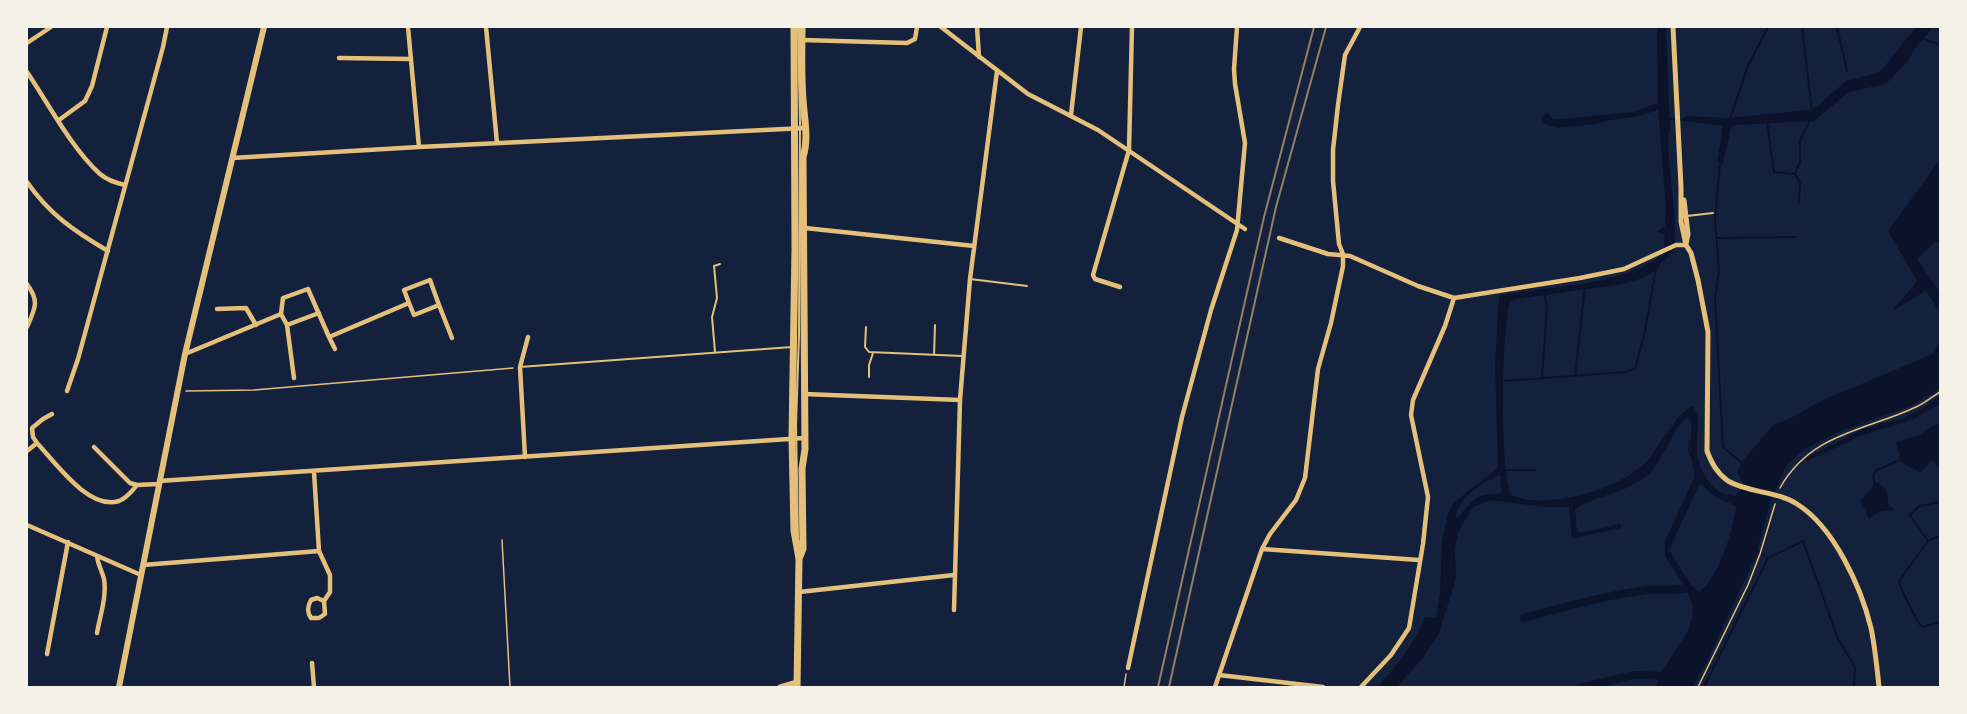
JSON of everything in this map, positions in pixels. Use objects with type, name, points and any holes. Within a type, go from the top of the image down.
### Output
[{"type":"main road","points":[[119,687],[185,354],[264,27]]},
{"type":"main road","points":[[798,27],[802,40],[803,100],[800,128],[805,150],[798,347],[804,394],[798,438],[802,469],[803,549],[799,559]]},
{"type":"main road","points":[[797,685],[799,559],[794,531],[798,438],[800,128],[798,27]]},
{"type":"street","points":[[27,43],[51,27]]},
{"type":"street","points":[[59,120],[85,101],[92,86],[107,27]]},
{"type":"street","points":[[67,391],[108,250],[167,27]]},
{"type":"street","points":[[408,27],[419,147]]},
{"type":"street","points":[[486,27],[497,143]]},
{"type":"street","points":[[802,40],[907,43],[915,39],[917,27]]},
{"type":"street","points":[[941,27],[1028,94],[1071,115],[1130,150],[1245,229]]},
{"type":"street","points":[[977,27],[979,57]]},
{"type":"street","points":[[1071,115],[1081,27]]},
{"type":"street","points":[[1120,287],[1095,279],[1093,275],[1130,150],[1132,27]]},
{"type":"street","points":[[1128,668],[1182,417],[1211,310],[1231,253],[1238,223],[1245,143],[1235,84],[1237,27]]},
{"type":"street","points":[[1215,687],[1262,549],[1302,488],[1318,369],[1331,323],[1344,254],[1339,244],[1334,202],[1333,150],[1345,55],[1360,27]]},
{"type":"street","points":[[1673,27],[1682,187],[1681,222],[1686,246],[1691,253],[1697,275],[1708,332],[1707,451],[1720,476],[1734,484],[1795,502],[1809,513],[1834,542],[1843,557],[1871,628],[1879,687]]},
{"type":"street","points":[[339,58],[411,59]]},
{"type":"street","points":[[954,610],[960,400],[970,279],[997,71]]},
{"type":"street","points":[[27,72],[85,158],[102,175],[115,183],[125,184]]},
{"type":"street","points":[[232,158],[800,128]]},
{"type":"street","points":[[27,182],[38,198],[59,220],[108,250]]},
{"type":"street","points":[[1682,187],[1687,216],[1686,246]]},
{"type":"street","points":[[804,228],[974,246]]},
{"type":"street","points":[[1279,238],[1328,254],[1344,254],[1437,294],[1454,298],[1624,269],[1676,246],[1686,246]]},
{"type":"street","points":[[439,305],[414,315],[404,290],[430,280],[452,338]]},
{"type":"street","points":[[27,284],[35,295],[35,308],[27,327]]},
{"type":"street","points":[[294,378],[286,325],[281,314],[283,298],[308,289],[335,349]]},
{"type":"street","points":[[1361,687],[1396,648],[1409,628],[1428,497],[1411,409],[1454,298]]},
{"type":"street","points":[[329,337],[409,303]]},
{"type":"street","points":[[218,309],[246,308],[256,325]]},
{"type":"street","points":[[286,325],[319,313]]},
{"type":"street","points":[[185,354],[281,314]]},
{"type":"street","points":[[525,457],[520,367],[528,337]]},
{"type":"street","points":[[804,394],[960,400]]},
{"type":"street","points":[[52,414],[32,428],[33,437],[88,496],[110,502],[119,501],[137,485]]},
{"type":"street","points":[[94,447],[130,483],[137,485],[798,438]]},
{"type":"street","points":[[27,452],[37,442]]},
{"type":"street","points":[[314,472],[319,551],[330,575],[330,592],[324,601],[325,614],[320,618],[311,618],[308,614],[310,600],[317,598],[324,601]]},
{"type":"street","points":[[27,525],[141,575]]},
{"type":"street","points":[[47,654],[68,542]]},
{"type":"street","points":[[1262,549],[1419,560]]},
{"type":"street","points":[[142,565],[319,551]]},
{"type":"street","points":[[97,556],[98,567],[104,578],[104,597],[97,633]]},
{"type":"street","points":[[799,592],[954,575]]},
{"type":"street","points":[[312,663],[314,687]]},
{"type":"street","points":[[1219,675],[1323,687]]},
{"type":"street","points":[[780,687],[797,685]]},
{"type":"lane","points":[[1687,216],[1713,213]]},
{"type":"lane","points":[[715,353],[712,317],[717,298],[714,266],[720,264]]},
{"type":"lane","points":[[970,279],[1027,286]]},
{"type":"lane","points":[[934,355],[935,325]]},
{"type":"lane","points":[[866,327],[866,350],[873,353],[964,357]]},
{"type":"lane","points":[[520,367],[798,347]]},
{"type":"lane","points":[[869,376],[869,365],[873,353]]},
{"type":"lane","points":[[869,390],[869,396]]},
{"type":"path","points":[[177,392],[214,389],[254,390],[520,367]]},
{"type":"path","points":[[1779,490],[1789,472],[1808,453],[1861,427],[1919,405],[1940,392]]},
{"type":"path","points":[[1698,687],[1748,585],[1780,498]]},
{"type":"path","points":[[502,540],[510,687]]},
{"type":"path","points":[[1124,687],[1128,668]]},
{"type":"water","points":[[1657,27],[1666,27],[1670,129],[1668,146],[1675,223],[1674,252],[1660,264],[1657,270],[1640,279],[1623,284],[1516,299],[1510,303],[1503,369],[1503,430],[1507,480],[1511,495],[1526,499],[1562,499],[1601,489],[1619,481],[1648,460],[1664,441],[1678,418],[1692,406],[1697,416],[1697,452],[1702,471],[1718,491],[1736,496],[1741,491],[1743,482],[1737,472],[1744,459],[1773,425],[1825,399],[1934,353],[1940,339],[1940,388],[1913,405],[1838,432],[1805,449],[1787,464],[1771,500],[1756,556],[1693,687],[1656,687],[1661,672],[1688,631],[1692,617],[1693,607],[1686,588],[1665,556],[1665,541],[1695,476],[1691,455],[1691,422],[1688,417],[1678,427],[1654,468],[1642,480],[1581,505],[1575,510],[1577,530],[1580,533],[1620,524],[1621,528],[1572,539],[1569,507],[1545,507],[1490,500],[1473,507],[1458,532],[1455,550],[1456,579],[1439,633],[1423,658],[1397,687],[1378,687],[1410,645],[1425,617],[1436,618],[1440,594],[1442,541],[1453,503],[1498,468],[1495,363],[1499,296],[1605,279],[1626,273],[1663,255],[1665,235],[1657,232],[1665,226],[1666,207],[1658,110],[1597,124],[1556,128],[1544,123],[1542,119],[1546,113],[1553,119],[1561,119],[1633,112],[1658,103]],"holes":[[[1500,475],[1501,493],[1476,498],[1456,517],[1461,503],[1467,497],[1480,486]],[[1700,483],[1715,497],[1736,506],[1732,528],[1719,565],[1699,592],[1691,585],[1669,550]]]},
{"type":"water","points":[[1916,27],[1933,27],[1913,51],[1909,60],[1889,81],[1849,92],[1814,121],[1734,125],[1731,128],[1723,164],[1717,161],[1722,126],[1683,121],[1685,116],[1727,118],[1809,110],[1821,103],[1846,81],[1880,72]]},
{"type":"water","points":[[1940,159],[1940,243],[1936,241],[1917,259],[1940,292],[1940,313],[1926,291],[1892,311],[1917,281],[1888,231]]},
{"type":"water","points":[[1940,396],[1940,404],[1912,420],[1860,436],[1808,461],[1806,458],[1863,429],[1903,418],[1920,410]]},
{"type":"water","points":[[1940,422],[1940,470],[1932,459],[1921,473],[1901,462],[1896,442],[1917,436]]},
{"type":"water","points":[[1874,481],[1886,490],[1888,504],[1895,510],[1878,512],[1869,519],[1860,500],[1872,488]]},
{"type":"waterway","points":[[1730,119],[1748,66],[1768,27]]},
{"type":"waterway","points":[[1802,27],[1812,111]]},
{"type":"waterway","points":[[1837,27],[1847,71]]},
{"type":"waterway","points":[[1922,38],[1940,45]]},
{"type":"waterway","points":[[1669,119],[1684,120]]},
{"type":"waterway","points":[[1767,122],[1774,172],[1795,174],[1800,162],[1800,140],[1810,120]]},
{"type":"waterway","points":[[1720,163],[1715,219],[1719,271],[1715,299],[1723,447],[1744,465]]},
{"type":"waterway","points":[[1795,174],[1800,183],[1799,203]]},
{"type":"waterway","points":[[1718,238],[1796,237]]},
{"type":"waterway","points":[[1504,381],[1625,372],[1635,369],[1644,336],[1656,269]]},
{"type":"waterway","points":[[1575,376],[1585,287]]},
{"type":"waterway","points":[[1542,379],[1547,305],[1544,295],[1546,295]]},
{"type":"waterway","points":[[1653,454],[1671,429]]},
{"type":"waterway","points":[[1690,440],[1689,452],[1692,458]]},
{"type":"waterway","points":[[1875,483],[1873,477],[1875,471],[1900,460]]},
{"type":"waterway","points":[[1503,470],[1535,470]]},
{"type":"waterway","points":[[1940,502],[1919,506],[1910,515],[1928,541],[1899,581],[1922,627],[1940,622]]},
{"type":"waterway","points":[[1577,534],[1598,530]]},
{"type":"waterway","points":[[1928,541],[1940,536]]},
{"type":"waterway","points":[[1756,550],[1768,558],[1803,541],[1838,639],[1855,667],[1854,687]]},
{"type":"waterway","points":[[1704,687],[1768,558]]},
{"type":"waterway","points":[[1524,618],[1617,595],[1648,590],[1686,588]]},
{"type":"waterway","points":[[1583,687],[1634,675],[1668,676]]},
{"type":"railway","points":[[1158,687],[1264,217],[1314,27]]},
{"type":"railway","points":[[1169,687],[1276,207],[1326,27]]}]
